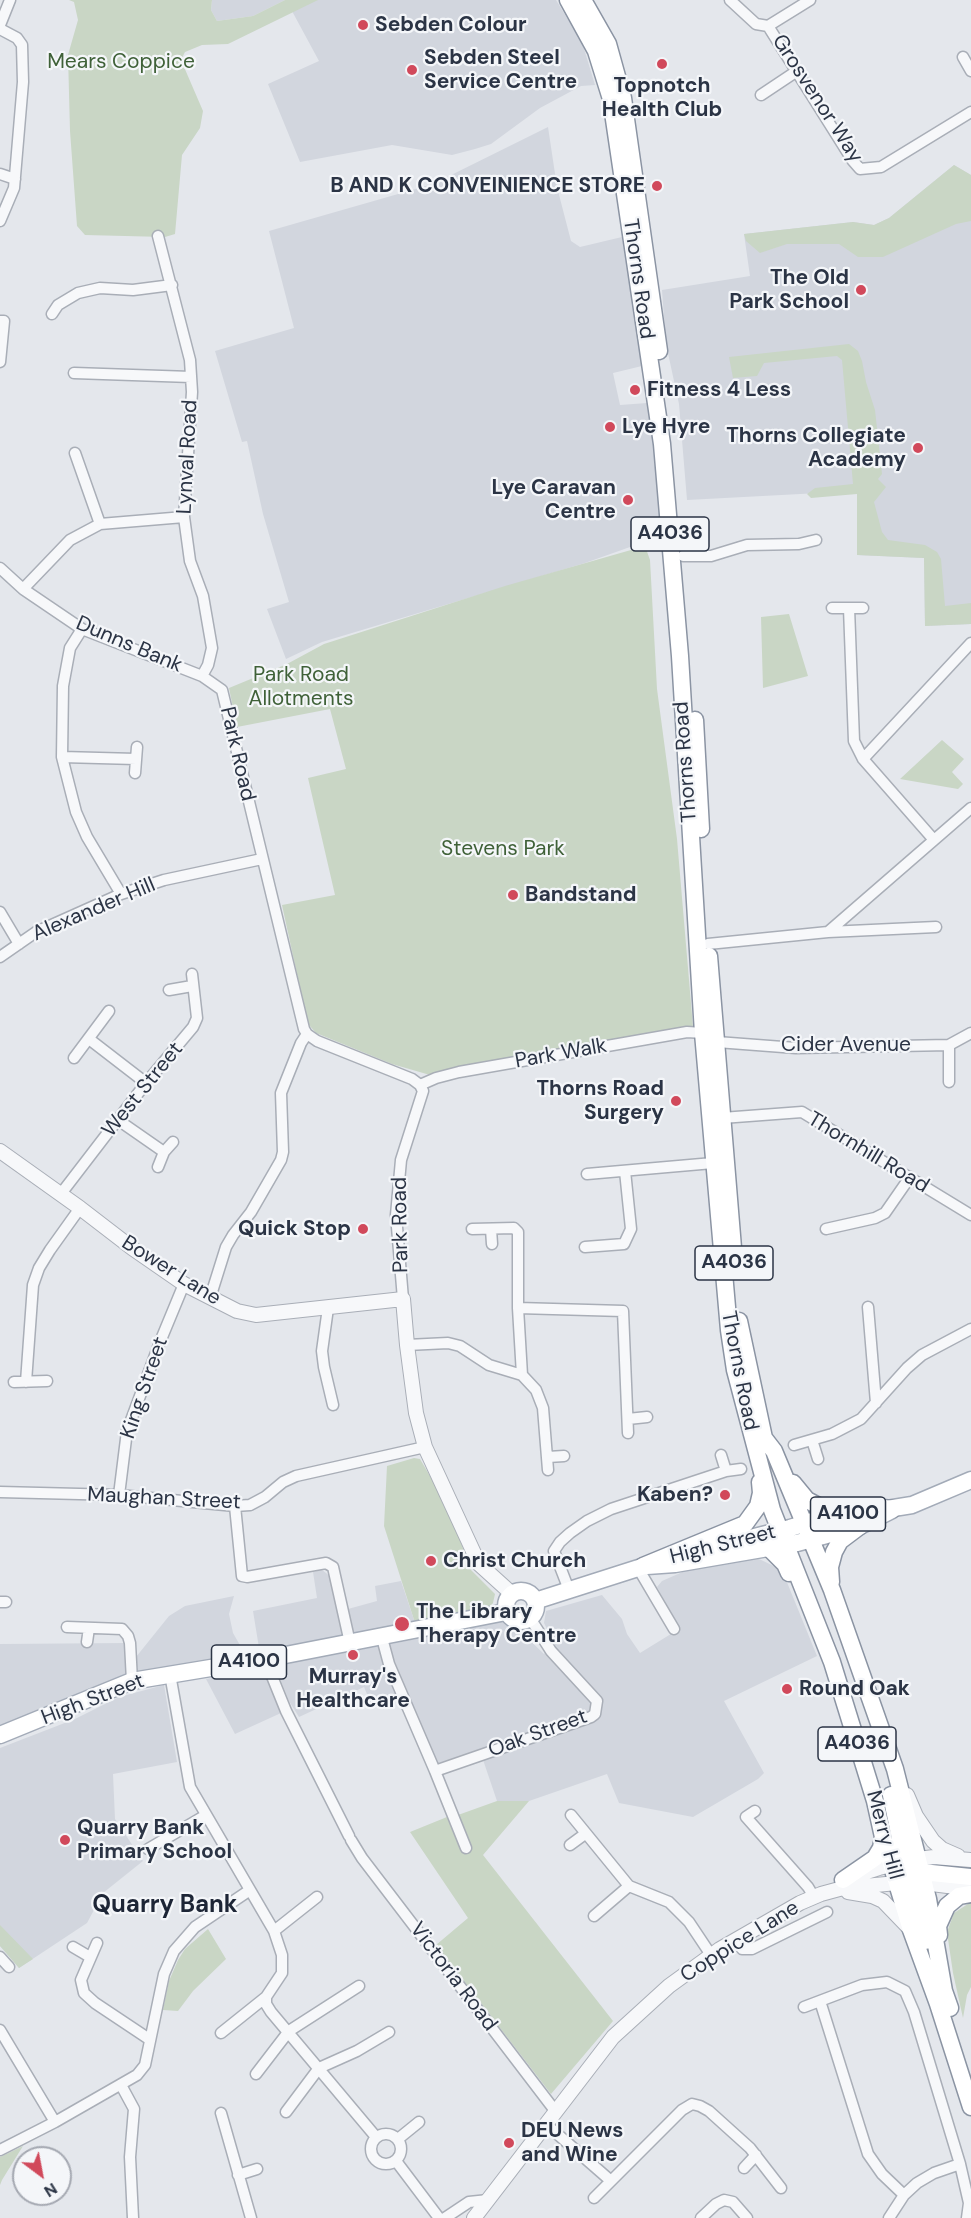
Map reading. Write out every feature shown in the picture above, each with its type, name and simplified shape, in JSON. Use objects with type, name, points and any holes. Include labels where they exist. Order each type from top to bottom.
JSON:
[{"type":"main road","name":"Thorns Road","points":[[567,0],[596,51],[611,99],[662,444],[710,1038],[722,1118],[738,1318],[746,1361],[791,1537]]},
{"type":"main road","name":"Thorns Road","points":[[584,0],[608,44],[623,98],[673,445],[683,556],[708,944],[713,1163],[729,1330],[735,1370],[756,1456],[791,1537]]},
{"type":"main road","points":[[769,1444],[798,1490],[813,1504],[835,1511],[872,1507],[893,1509]]},
{"type":"main road","points":[[640,1567],[745,1524],[758,1506],[761,1493],[756,1456]]},
{"type":"main road","name":"A4100","points":[[791,1537],[836,1515],[912,1505],[971,1480]]},
{"type":"main road","name":"A4100","points":[[791,1537],[860,1526],[893,1509]]},
{"type":"main road","points":[[832,1590],[830,1567],[834,1552],[840,1541],[860,1526]]},
{"type":"main road","points":[[791,1537],[834,1648],[830,1656],[818,1640],[785,1564],[791,1537]]},
{"type":"main road","name":"High Street","points":[[535,1601],[640,1567],[675,1564],[791,1537]]},
{"type":"main road","name":"Merry Hill","points":[[791,1537],[832,1590],[895,1769],[909,1872],[911,1930],[938,2004],[971,2107]]},
{"type":"main road","points":[[506,1612],[505,1603],[512,1593],[525,1591],[535,1601],[535,1610],[530,1618]]},
{"type":"main road","name":"High Street","points":[[0,1735],[132,1681],[382,1638],[506,1612],[520,1621],[530,1618]]},
{"type":"main road","name":"Merry Hill","points":[[830,1656],[875,1801],[883,1838],[909,1872],[941,1968],[944,1991],[971,2077]]},
{"type":"main road","points":[[881,1726],[882,1754],[938,2004]]},
{"type":"main road","points":[[843,1880],[874,1858],[881,1848],[883,1838]]},
{"type":"main road","points":[[909,1872],[971,1877]]},
{"type":"main road","points":[[941,1968],[938,1926],[951,1903],[958,1896],[971,1894]]},
{"type":"street","points":[[0,221],[14,188],[23,81],[22,45],[17,38],[0,27],[10,0]]},
{"type":"street","name":"Grosvenor Way","points":[[730,0],[756,24],[768,26],[860,169],[880,167],[971,112]]},
{"type":"street","points":[[768,26],[810,0]]},
{"type":"street","points":[[963,57],[971,71]]},
{"type":"street","points":[[761,94],[797,71]]},
{"type":"street","points":[[0,174],[15,179]]},
{"type":"street","name":"Lynval Road","points":[[158,236],[190,360],[184,517],[190,561],[202,596],[212,648],[208,665],[202,676]]},
{"type":"street","points":[[52,314],[58,305],[78,293],[100,288],[133,290],[172,285]]},
{"type":"street","points":[[0,321],[4,321],[0,362]]},
{"type":"street","points":[[74,373],[191,377]]},
{"type":"street","points":[[75,453],[100,524]]},
{"type":"street","points":[[23,589],[70,540],[100,524],[184,517]]},
{"type":"street","points":[[683,556],[711,556],[747,545],[763,543],[800,544],[816,540]]},
{"type":"street","name":"Dunns Bank","points":[[0,568],[23,589],[82,629],[202,676]]},
{"type":"street","points":[[832,608],[863,608]]},
{"type":"street","points":[[849,608],[854,741],[863,759],[934,840]]},
{"type":"street","points":[[82,629],[70,648],[63,686],[62,757],[76,812],[87,837],[121,894]]},
{"type":"street","points":[[863,759],[971,643]]},
{"type":"street","name":"Park Road","points":[[202,676],[222,690],[307,1034]]},
{"type":"street","points":[[135,773],[137,747]]},
{"type":"street","points":[[62,757],[136,759]]},
{"type":"street","points":[[828,932],[934,840],[969,813]]},
{"type":"street","name":"Alexander Hill","points":[[0,957],[36,932],[121,894],[164,880],[262,859]]},
{"type":"street","points":[[0,912],[19,944]]},
{"type":"street","points":[[708,944],[828,932],[936,927]]},
{"type":"street","name":"West Street","points":[[60,1195],[146,1083],[193,1027],[196,1018],[192,980],[168,990]]},
{"type":"street","points":[[74,1058],[109,1011]]},
{"type":"street","name":"Park Walk","points":[[420,1085],[459,1071],[687,1032],[710,1038]]},
{"type":"street","name":"Cider Avenue","points":[[710,1038],[796,1048],[949,1045],[971,1032]]},
{"type":"street","points":[[210,1298],[226,1247],[233,1234],[251,1212],[281,1160],[283,1152],[281,1093],[293,1061],[307,1034],[317,1041],[412,1079],[420,1085]]},
{"type":"street","points":[[89,1039],[146,1083]]},
{"type":"street","points":[[949,1045],[949,1082]]},
{"type":"street","name":"Park Road","points":[[420,1085],[423,1091],[401,1160],[396,1215],[407,1346],[416,1413],[425,1447],[479,1564],[512,1593]]},
{"type":"street","name":"Thornhill Road","points":[[722,1118],[802,1113],[971,1215]]},
{"type":"street","points":[[118,1120],[164,1152]]},
{"type":"street","points":[[158,1167],[164,1152],[173,1142]]},
{"type":"street","name":"Bower Lane","points":[[0,1151],[184,1284],[237,1311],[256,1315],[403,1299]]},
{"type":"street","points":[[587,1174],[713,1163]]},
{"type":"street","points":[[585,1247],[624,1244],[631,1229],[626,1171]]},
{"type":"street","points":[[826,1229],[875,1218],[885,1213],[910,1177]]},
{"type":"street","points":[[26,1382],[33,1285],[39,1268],[50,1250],[80,1209]]},
{"type":"street","points":[[491,1228],[492,1244]]},
{"type":"street","points":[[472,1229],[514,1228],[518,1232],[518,1308],[522,1375]]},
{"type":"street","name":"King Street","points":[[119,1496],[127,1431],[184,1284]]},
{"type":"street","points":[[518,1308],[623,1305],[628,1432]]},
{"type":"street","points":[[868,1307],[876,1403]]},
{"type":"street","points":[[328,1308],[322,1351],[333,1405]]},
{"type":"street","points":[[794,1445],[832,1434],[861,1419],[907,1368],[922,1355],[971,1329]]},
{"type":"street","points":[[407,1346],[448,1343],[460,1346],[489,1365],[522,1375],[536,1390],[543,1408],[548,1470]]},
{"type":"street","points":[[14,1382],[47,1381]]},
{"type":"street","points":[[628,1419],[647,1417]]},
{"type":"street","points":[[812,1440],[818,1459]]},
{"type":"street","name":"Maughan Street","points":[[0,1492],[119,1496],[235,1506],[250,1505],[296,1476],[425,1447]]},
{"type":"street","points":[[721,1455],[726,1472]]},
{"type":"street","points":[[548,1457],[564,1456]]},
{"type":"street","points":[[569,1590],[554,1551],[560,1542],[587,1521],[612,1509],[741,1469]]},
{"type":"street","points":[[235,1506],[242,1576],[326,1563],[333,1567],[350,1643]]},
{"type":"street","points":[[640,1567],[674,1629]]},
{"type":"street","name":"Oak Street","points":[[435,1771],[595,1714],[597,1701],[551,1651],[530,1618]]},
{"type":"street","points":[[67,1627],[122,1629],[128,1636],[132,1681]]},
{"type":"street","points":[[87,1642],[89,1628]]},
{"type":"street","points":[[382,1638],[388,1664],[466,1848]]},
{"type":"street","name":"Victoria Road","points":[[265,1659],[286,1711],[362,1858],[556,2112]]},
{"type":"street","points":[[170,1674],[190,1787],[280,1945],[282,1973],[266,1997],[221,2033]]},
{"type":"street","points":[[895,1769],[916,1815],[933,1841],[942,1849],[968,1860]]},
{"type":"street","points":[[755,1811],[746,1817],[808,1887],[818,1895],[855,1892],[872,1896],[893,1910],[911,1930]]},
{"type":"street","points":[[148,1849],[206,1815]]},
{"type":"street","points":[[571,1815],[629,1886],[669,1902],[689,1922],[711,1955]]},
{"type":"street","points":[[570,1845],[585,1834]]},
{"type":"street","points":[[909,1872],[934,1857],[968,1860]]},
{"type":"street","points":[[818,1895],[843,1880],[909,1872],[971,1889]]},
{"type":"street","name":"Coppice Lane","points":[[474,2218],[613,2037],[669,1986],[711,1955],[818,1895],[909,1872]]},
{"type":"street","points":[[594,1916],[629,1886]]},
{"type":"street","points":[[0,2150],[137,2075],[145,2065],[164,1974],[174,1951],[195,1927],[250,1890]]},
{"type":"street","points":[[274,1931],[317,1897]]},
{"type":"street","points":[[736,1940],[742,1950],[752,1949],[827,1912]]},
{"type":"street","points":[[98,1943],[90,1956],[81,1980],[84,1993],[95,2003],[149,2039]]},
{"type":"street","points":[[73,1947],[90,1956]]},
{"type":"street","points":[[0,1957],[9,1967]]},
{"type":"street","points":[[804,2007],[862,1985],[887,1982],[905,1991],[914,2012],[960,2164],[969,2203],[967,2218]]},
{"type":"street","points":[[256,2074],[289,2031],[359,1986]]},
{"type":"street","points":[[266,1997],[266,2004],[271,2012],[376,2137]]},
{"type":"street","points":[[820,2001],[868,2154],[882,2174],[904,2195]]},
{"type":"street","points":[[0,2030],[54,2122]]},
{"type":"street","points":[[286,2112],[319,2068],[389,2032]]},
{"type":"street","points":[[121,2085],[134,2109],[130,2157],[133,2218]]},
{"type":"street","points":[[594,2198],[682,2110],[692,2104],[709,2111],[756,2155],[781,2188]]},
{"type":"street","points":[[221,2113],[251,2218]]},
{"type":"street","points":[[398,2139],[419,2122]]},
{"type":"street","points":[[547,2124],[611,2181]]},
{"type":"street","points":[[387,2133],[398,2139],[402,2150],[396,2161],[383,2164],[372,2156],[371,2149],[376,2137],[387,2133]]},
{"type":"street","points":[[744,2168],[756,2155]]},
{"type":"street","points":[[396,2161],[439,2218]]},
{"type":"street","points":[[889,2218],[904,2195],[917,2183],[934,2173],[960,2164]]},
{"type":"street","points":[[238,2175],[257,2169]]},
{"type":"street","points":[[445,2218],[469,2202],[488,2200]]},
{"type":"street","points":[[701,2218],[724,2200],[733,2202],[747,2218]]},
{"type":"shaded area","points":[[212,0],[285,0],[253,16],[217,21],[211,10]]},
{"type":"shaded area","points":[[286,0],[556,0],[582,42],[595,85],[581,86],[540,108],[491,144],[475,149],[452,155],[392,145],[300,162],[268,84],[319,61]]},
{"type":"shaded area","points":[[548,127],[557,187],[571,241],[580,247],[622,237],[642,366],[613,373],[620,405],[647,403],[654,451],[661,536],[585,563],[322,642],[286,659],[267,609],[289,602],[263,514],[247,441],[242,442],[215,351],[294,328],[269,231],[433,184]]},
{"type":"shaded area","points":[[954,165],[971,175],[971,624],[925,626],[924,558],[857,555],[857,491],[687,500],[679,404],[666,344],[662,290],[750,276],[744,234],[853,222],[874,225],[889,218]]},
{"type":"shaded area","points":[[757,1558],[782,1570],[817,1656],[724,1701],[764,1773],[758,1779],[693,1817],[619,1803],[607,1774],[529,1801],[497,1801],[480,1751],[438,1763],[386,1645],[509,1622],[544,1654],[553,1641],[544,1623],[546,1611],[602,1595],[622,1619],[627,1634],[640,1653],[679,1629],[657,1587],[662,1581],[694,1567]]},
{"type":"shaded area","points":[[322,1570],[330,1576],[347,1638],[260,1654],[253,1611],[317,1598],[313,1572]]},
{"type":"shaded area","points":[[401,1581],[415,1623],[353,1637],[348,1609],[377,1601],[375,1586]]},
{"type":"shaded area","points":[[234,1596],[229,1614],[242,1656],[138,1675],[136,1657],[169,1616],[185,1606]]},
{"type":"shaded area","points":[[126,1643],[128,1678],[0,1725],[0,1644]]},
{"type":"shaded area","points":[[380,1646],[399,1695],[372,1706],[364,1687],[299,1717],[289,1701],[275,1666]]},
{"type":"shaded area","points":[[264,1668],[281,1713],[235,1734],[206,1679]]},
{"type":"shaded area","name":"Quarry Bank Primary School","points":[[164,1685],[177,1762],[113,1774],[115,1819],[143,1861],[103,1893],[87,1923],[19,1968],[0,1946],[0,1748],[75,1719],[119,1697]]},
{"type":"green space","name":"Mears Coppice","points":[[69,0],[212,0],[211,10],[217,21],[253,16],[285,0],[318,0],[228,44],[202,45],[185,52],[181,60],[203,111],[200,128],[182,155],[175,234],[165,237],[85,235],[77,226],[70,131],[68,55],[78,20],[74,2]]},
{"type":"green space","points":[[954,165],[971,175],[971,221],[956,224],[883,257],[858,257],[839,244],[787,244],[760,253],[746,241],[744,234],[853,222],[874,225],[889,218]]},
{"type":"green space","points":[[849,344],[858,351],[862,361],[875,410],[882,474],[878,479],[886,487],[874,502],[882,532],[888,540],[925,545],[937,552],[941,559],[945,606],[971,603],[971,624],[925,626],[924,558],[857,555],[857,494],[811,498],[807,494],[815,488],[853,484],[842,360],[837,356],[764,363],[757,376],[733,378],[729,357]]},
{"type":"green space","name":"Stevens Park","points":[[645,546],[650,560],[657,689],[677,839],[693,1027],[430,1075],[392,1064],[316,1033],[309,1025],[282,905],[335,895],[308,778],[346,769],[330,709],[237,727],[229,688],[287,664],[324,644],[505,586]]},
{"type":"green space","points":[[789,614],[808,676],[763,688],[761,617]]},
{"type":"green space","points":[[942,740],[964,759],[952,772],[963,784],[958,789],[900,779]]},
{"type":"green space","points":[[414,1458],[420,1459],[447,1505],[471,1570],[495,1594],[489,1608],[415,1623],[384,1526],[387,1466]]},
{"type":"green space","points":[[497,1801],[529,1801],[483,1855],[613,2021],[551,2094],[436,1945],[468,1918],[410,1832],[447,1817],[460,1846],[458,1815]]},
{"type":"green space","points":[[971,1902],[971,1987],[967,1995],[963,2018],[947,1932],[954,1913]]},
{"type":"green space","points":[[0,1925],[33,1959],[19,1968],[0,1946]]},
{"type":"green space","points":[[208,1929],[226,1959],[193,1991],[178,2011],[163,2010],[169,1981],[178,1960],[185,1949]]},
{"type":"green space","points":[[12,2151],[12,2164],[0,2185],[0,2157]]},
{"type":"place","name":"Sebden Colour","points":[[363,25]]},
{"type":"place","name":"Topnotch Health Club","points":[[662,64]]},
{"type":"place","name":"Sebden Steel Service Centre","points":[[412,70]]},
{"type":"place","name":"B AND K CONVEINIENCE STORE","points":[[657,186]]},
{"type":"place","name":"The Old Park School","points":[[861,290]]},
{"type":"place","name":"Fitness 4 Less","points":[[635,390]]},
{"type":"place","name":"Lye Hyre","points":[[610,427]]},
{"type":"place","name":"Thorns Collegiate Academy","points":[[918,448]]},
{"type":"place","name":"Lye Caravan Centre","points":[[628,500]]},
{"type":"place","name":"Bandstand","points":[[513,895]]},
{"type":"place","name":"Thorns Road Surgery","points":[[676,1101]]},
{"type":"place","name":"Quick Stop","points":[[363,1229]]},
{"type":"place","name":"Kaben?","points":[[725,1495]]},
{"type":"place","name":"Christ Church","points":[[431,1561]]},
{"type":"place","name":"The Library Therapy Centre","points":[[402,1624]]},
{"type":"place","name":"Murray's Healthcare","points":[[353,1655]]},
{"type":"place","name":"Round Oak","points":[[787,1689]]},
{"type":"place","name":"Quarry Bank Primary School","points":[[65,1840]]},
{"type":"place","name":"DEU News and Wine","points":[[509,2143]]},
{"type":"district","name":"Quarry Bank","points":[[165,1906]]},
{"type":"park label","name":"Park Road Allotments","points":[[301,687]]}]
